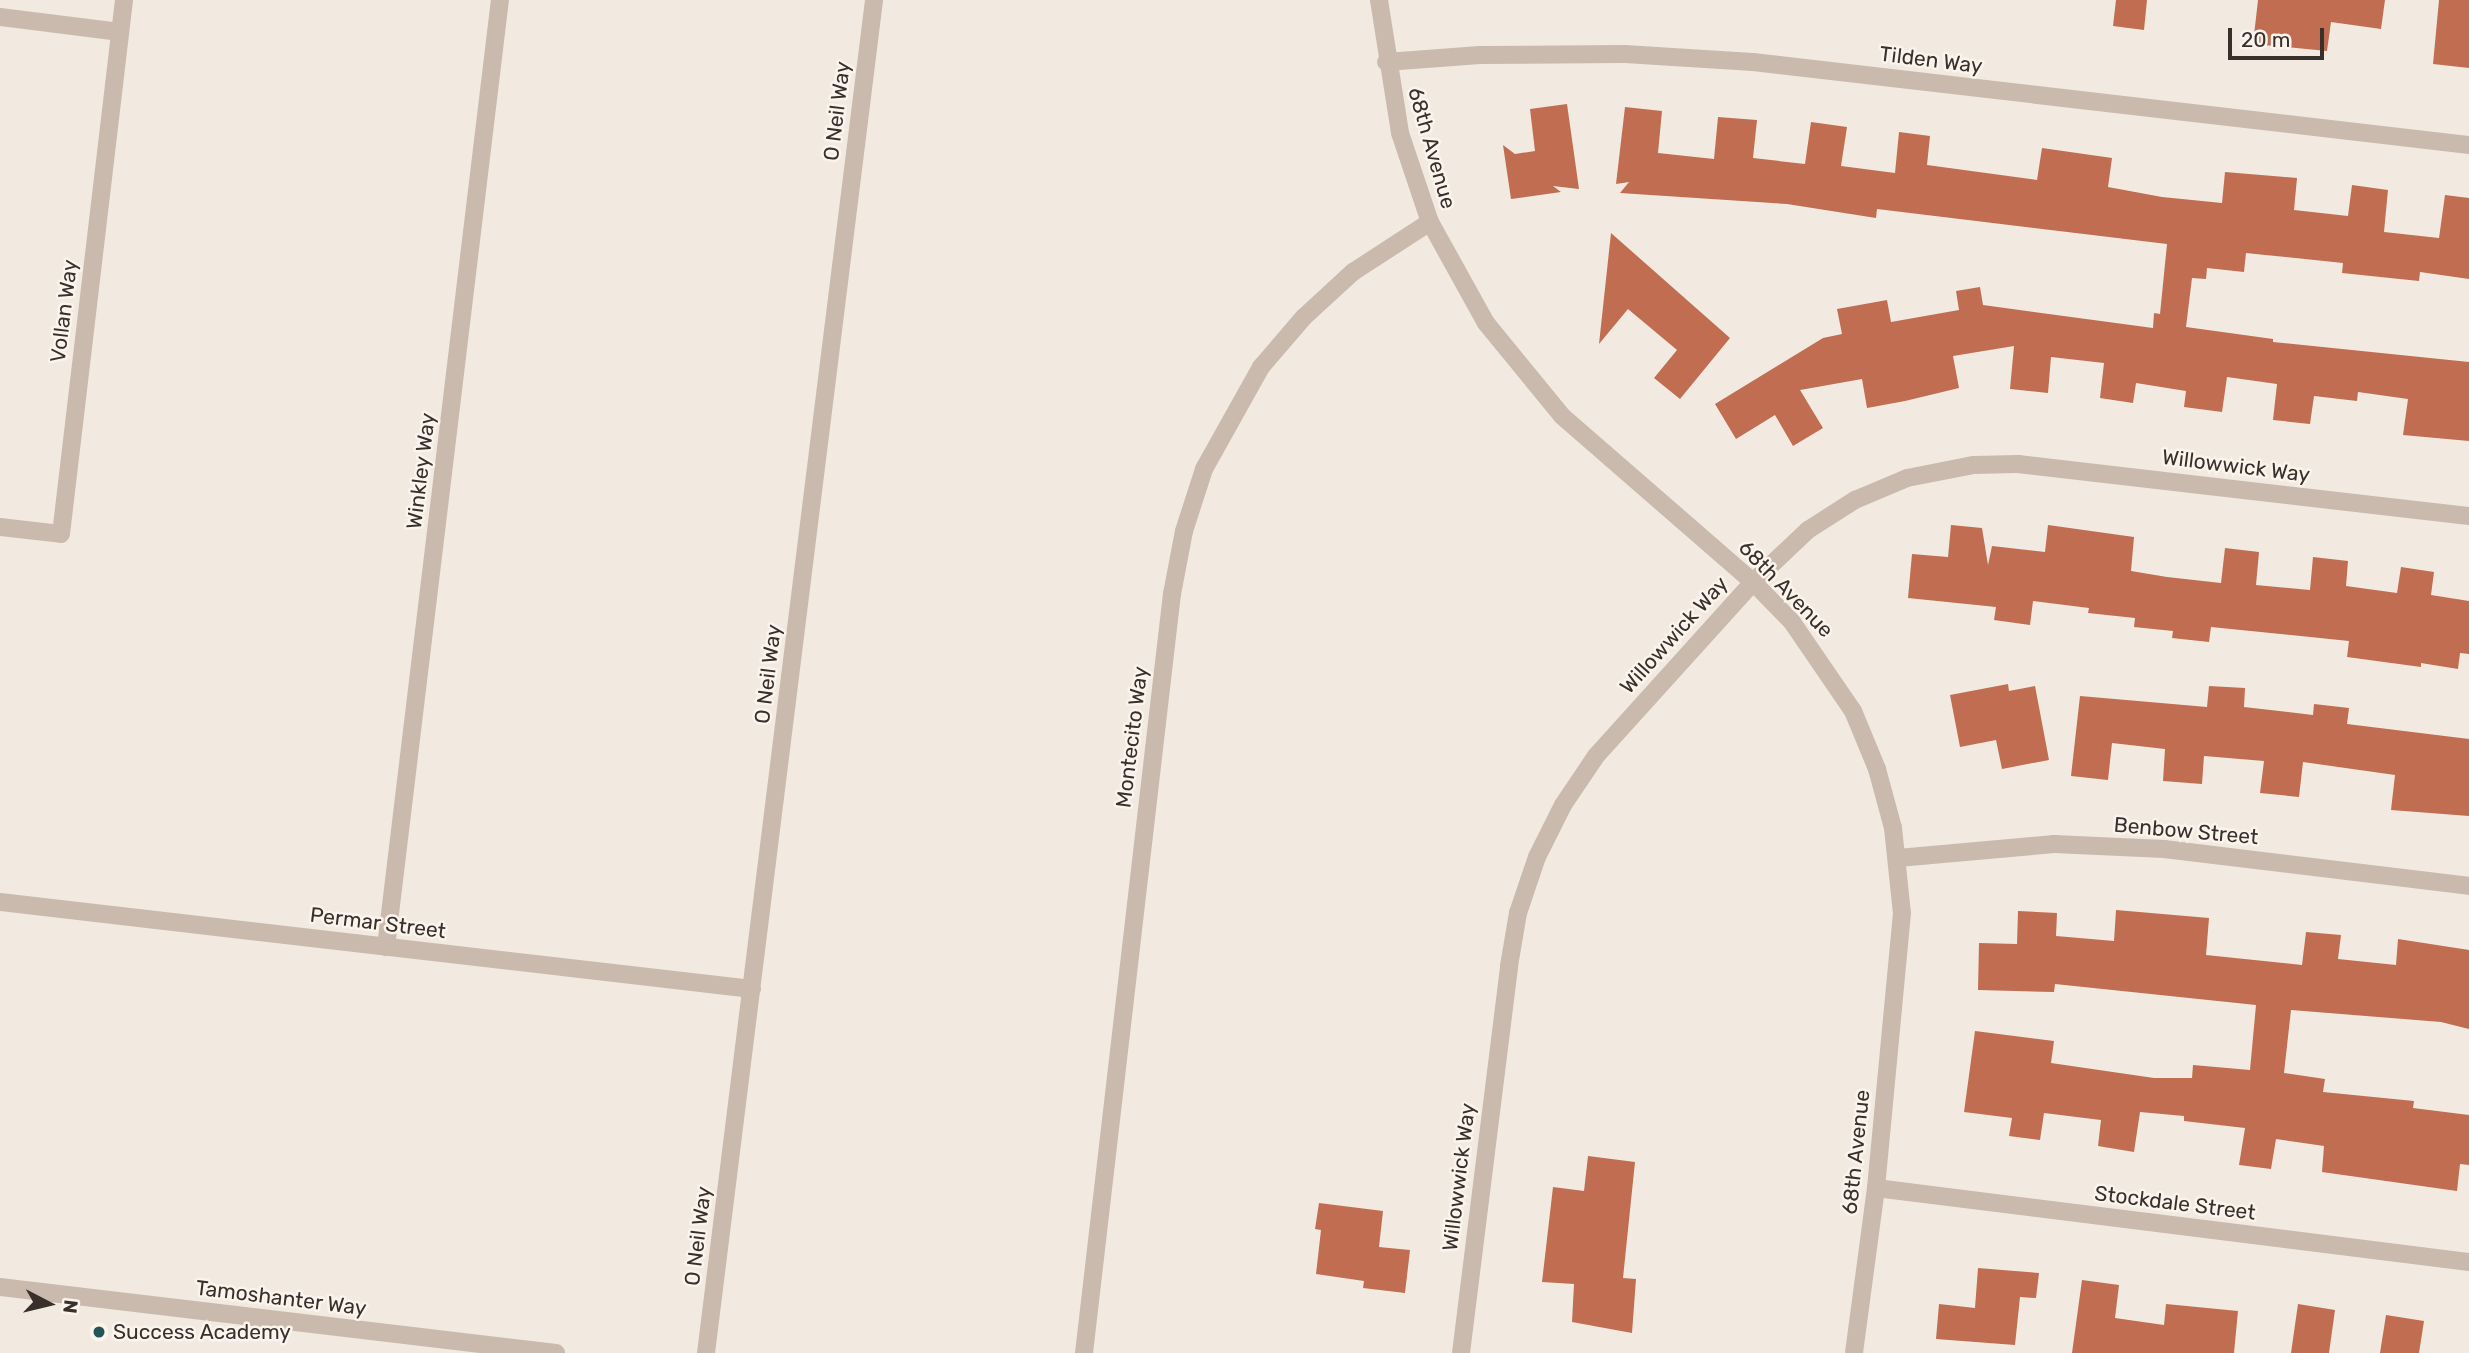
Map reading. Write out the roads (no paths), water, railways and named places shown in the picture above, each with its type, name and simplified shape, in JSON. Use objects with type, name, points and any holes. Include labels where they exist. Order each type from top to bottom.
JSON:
[{"type":"street","name":"Vollan Way","points":[[0,527],[61,534],[124,0]]},
{"type":"street","name":"Winkley Way","points":[[386,947],[500,0]]},
{"type":"street","name":"O Neil Way","points":[[706,1353],[874,0]]},
{"type":"street","name":"68th Avenue","points":[[1379,0],[1385,62],[1400,133],[1430,222],[1479,313],[1521,371],[1622,471],[1753,582],[1821,659],[1853,711],[1877,768],[1898,858],[1899,967],[1876,1188],[1854,1353]]},
{"type":"street","points":[[0,17],[120,32]]},
{"type":"street","name":"Tilden Way","points":[[1385,62],[1480,55],[1625,54],[1753,62],[2469,145]]},
{"type":"street","name":"Montecito Way","points":[[1084,1353],[1172,594],[1184,531],[1205,469],[1261,367],[1304,317],[1353,272],[1430,222]]},
{"type":"street","name":"Willowwick Way","points":[[1461,1353],[1509,965],[1518,913],[1537,858],[1563,805],[1596,756],[1753,582],[1808,530],[1855,500],[1907,478],[1973,465],[2018,464],[2469,516]]},
{"type":"street","name":"Benbow Street","points":[[1898,858],[2054,844],[2164,849],[2469,886]]},
{"type":"street","name":"Permar Street","points":[[0,902],[752,989]]},
{"type":"street","name":"Stockdale Street","points":[[1876,1188],[2469,1262]]},
{"type":"street","name":"Tamoshanter Way","points":[[0,1287],[556,1353]]},
{"type":"place","name":"Success Academy","points":[[99,1332]]}]
